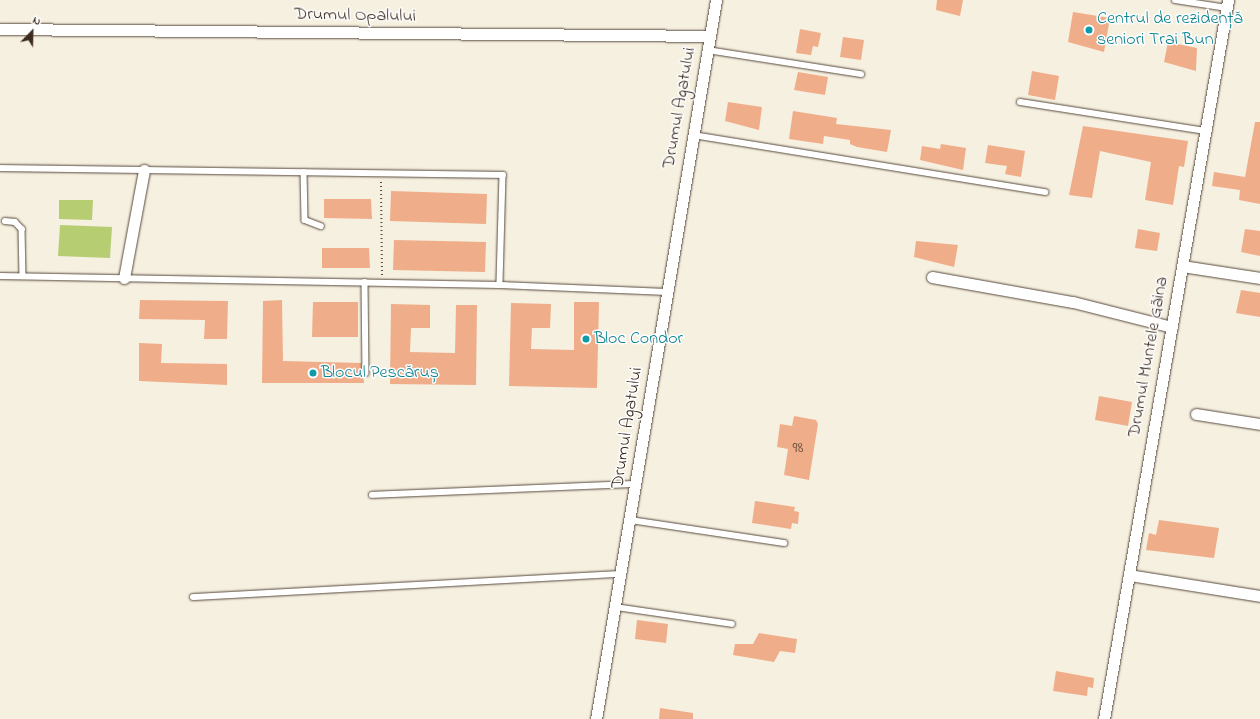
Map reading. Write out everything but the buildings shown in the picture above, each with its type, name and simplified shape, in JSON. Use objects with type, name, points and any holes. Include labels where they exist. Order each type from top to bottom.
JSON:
[{"type":"street","name":"Drumul Agatului","points":[[596,719],[622,574],[716,0]]},
{"type":"street","name":"Drumul Muntele Găina","points":[[1104,719],[1228,4]]},
{"type":"street","name":"Drumul Opalului","points":[[0,29],[710,36]]},
{"type":"street","points":[[124,278],[144,170]]},
{"type":"street","points":[[1182,266],[1260,278]]},
{"type":"street","points":[[932,277],[1073,302],[1172,327]]},
{"type":"street","points":[[1196,414],[1260,424]]},
{"type":"street","points":[[1129,575],[1260,596]]},
{"type":"lane","points":[[1176,0],[1228,4]]},
{"type":"lane","points":[[707,50],[861,74]]},
{"type":"lane","points":[[1020,102],[1206,131]]},
{"type":"lane","points":[[693,134],[1045,192]]},
{"type":"lane","points":[[0,168],[503,175],[500,285]]},
{"type":"lane","points":[[304,172],[305,220],[321,226]]},
{"type":"lane","points":[[5,221],[15,222],[22,229],[23,276]]},
{"type":"lane","points":[[0,276],[500,285],[667,292]]},
{"type":"lane","points":[[365,282],[366,373]]},
{"type":"lane","points":[[372,495],[636,484]]},
{"type":"lane","points":[[630,520],[784,543]]},
{"type":"lane","points":[[194,597],[622,574]]},
{"type":"lane","points":[[616,607],[732,624]]},
{"type":"path","points":[[382,173],[382,283]]},
{"type":"green space","points":[[59,200],[93,200],[92,220],[59,219]]},
{"type":"green space","points":[[60,225],[112,227],[110,258],[58,256]]},
{"type":"place","name":"Centrul de rezidență seniori Trai Bun","points":[[1089,30]]},
{"type":"place","name":"Bloc Condor","points":[[586,339]]},
{"type":"place","name":"Blocul Pescăruș","points":[[313,373]]}]
